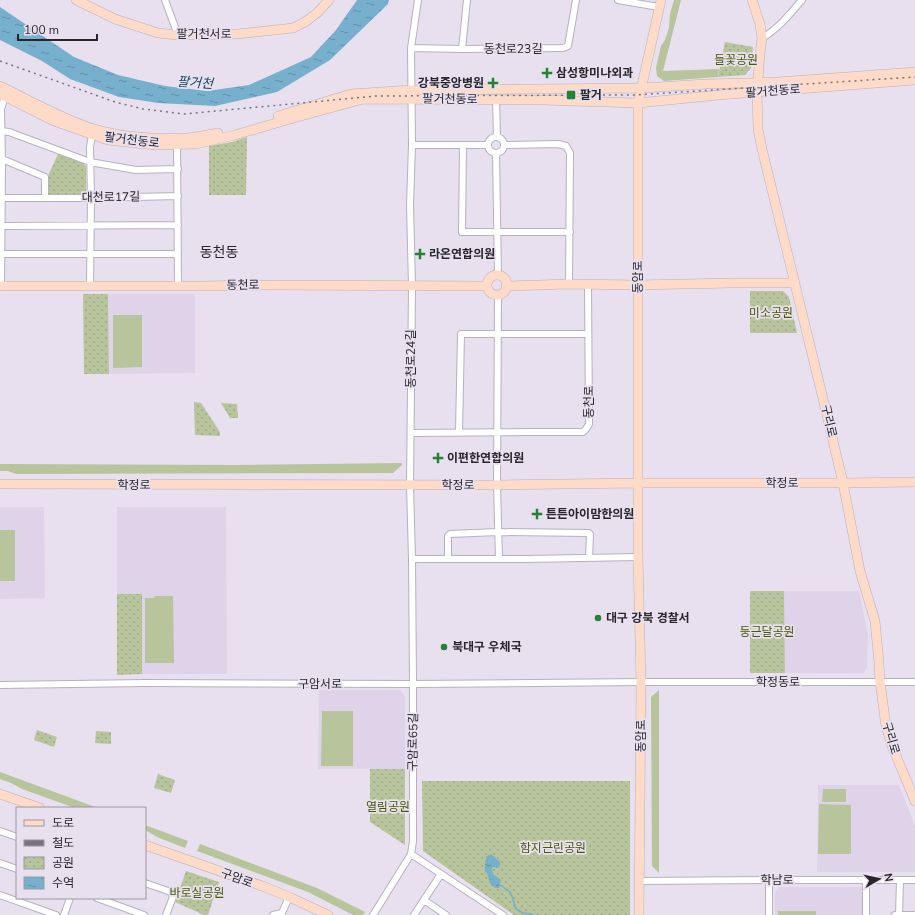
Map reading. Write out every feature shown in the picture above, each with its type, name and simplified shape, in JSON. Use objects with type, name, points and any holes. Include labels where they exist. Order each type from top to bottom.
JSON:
[{"type":"main road","name":"팔거천서로","points":[[76,0],[115,19],[158,33],[178,35],[238,34],[293,28],[306,22],[329,0]]},
{"type":"main road","name":"구리로","points":[[752,0],[760,24],[762,38],[757,83],[758,129],[843,483],[860,571],[875,621],[880,682],[886,726],[892,746],[915,801]]},
{"type":"main road","name":"동암로","points":[[639,915],[641,682],[638,557],[638,103],[660,4]]},
{"type":"main road","name":"팔거천동로","points":[[2,95],[54,121],[108,140],[155,144],[196,144],[235,136],[363,99],[411,95],[778,82],[915,72]]},
{"type":"main road","name":"팔거천동로","points":[[0,86],[59,115],[94,129],[124,135],[159,138],[189,138],[228,132],[351,94],[411,95],[496,100],[638,103],[718,95],[915,80]]},
{"type":"main road","points":[[498,276],[505,280],[506,286],[504,292],[498,295],[492,294],[487,286],[491,277],[498,276]]},
{"type":"main road","points":[[506,286],[795,282]]},
{"type":"main road","name":"동천로","points":[[1,286],[487,286]]},
{"type":"main road","name":"학정로","points":[[0,484],[497,485],[915,482]]},
{"type":"main road","points":[[0,794],[37,807]]},
{"type":"main road","name":"구암로","points":[[146,845],[290,897],[328,915]]},
{"type":"street","points":[[165,0],[178,35]]},
{"type":"street","points":[[412,286],[410,211],[412,144],[411,48],[418,0]]},
{"type":"street","points":[[462,49],[467,0]]},
{"type":"street","name":"동천로23길","points":[[411,48],[563,48],[568,46],[576,0]]},
{"type":"street","points":[[618,0],[660,4]]},
{"type":"street","points":[[762,38],[770,34],[802,0]]},
{"type":"street","points":[[1,286],[2,95]]},
{"type":"street","points":[[496,100],[497,137]]},
{"type":"street","points":[[1,131],[9,132],[90,162],[136,170],[178,169]]},
{"type":"street","points":[[90,286],[90,147],[92,134]]},
{"type":"street","points":[[497,137],[503,140],[504,145],[502,151],[496,153],[491,152],[488,148],[490,139],[497,137]]},
{"type":"street","points":[[178,144],[178,286]]},
{"type":"street","points":[[412,144],[488,145]]},
{"type":"street","points":[[504,145],[558,144],[566,146],[570,153],[569,284]]},
{"type":"street","points":[[463,145],[462,232],[570,232]]},
{"type":"street","points":[[496,153],[498,276]]},
{"type":"street","points":[[2,159],[45,177],[45,197]]},
{"type":"street","name":"대천로17길","points":[[1,198],[178,196]]},
{"type":"street","points":[[2,226],[178,225]]},
{"type":"street","points":[[2,254],[178,254]]},
{"type":"street","name":"동천로","points":[[498,432],[583,432],[586,429],[589,424],[588,285]]},
{"type":"street","name":"동천로24길","points":[[410,485],[412,286]]},
{"type":"street","points":[[498,295],[498,559]]},
{"type":"street","points":[[459,432],[461,334],[588,334]]},
{"type":"street","points":[[411,433],[498,432]]},
{"type":"street","name":"구암로65길","points":[[373,915],[411,854],[413,841],[412,558],[410,485]]},
{"type":"street","points":[[448,558],[448,536],[452,533],[588,532],[590,534],[590,558]]},
{"type":"street","points":[[412,558],[527,559],[638,557]]},
{"type":"street","name":"구암서로","points":[[0,685],[146,682],[413,684],[641,682]]},
{"type":"street","name":"학정동로","points":[[641,682],[915,682]]},
{"type":"street","points":[[0,831],[16,837]]},
{"type":"street","points":[[411,854],[503,915]]},
{"type":"street","points":[[0,863],[16,869]]},
{"type":"street","points":[[414,915],[441,874]]},
{"type":"street","points":[[769,880],[769,915]]},
{"type":"street","points":[[866,880],[866,915]]},
{"type":"street","points":[[899,915],[900,880]]},
{"type":"street","name":"학남로","points":[[640,881],[915,880]]},
{"type":"street","points":[[146,883],[171,892],[173,897],[166,915]]},
{"type":"street","points":[[0,895],[56,915]]},
{"type":"street","points":[[273,915],[283,914],[290,897]]},
{"type":"street","points":[[64,915],[70,899]]},
{"type":"street","points":[[100,899],[144,915]]},
{"type":"street","points":[[424,900],[446,915]]},
{"type":"street","points":[[895,915],[915,915]]},
{"type":"shaded area","points":[[108,294],[195,294],[195,373],[109,374]]},
{"type":"shaded area","points":[[0,507],[44,507],[45,598],[0,599]]},
{"type":"shaded area","points":[[117,507],[226,507],[227,674],[142,674],[142,594],[117,594]]},
{"type":"shaded area","points":[[784,591],[859,591],[868,635],[867,668],[863,673],[785,673]]},
{"type":"shaded area","points":[[319,690],[400,690],[405,696],[405,769],[318,769]]},
{"type":"shaded area","points":[[818,785],[899,785],[915,826],[915,872],[817,872]]},
{"type":"shaded area","points":[[780,887],[862,887],[863,915],[775,915],[775,892]]},
{"type":"green space","points":[[674,0],[681,0],[663,71],[719,69],[718,77],[664,81],[657,76],[656,68],[661,46],[665,40],[669,28],[670,14]]},
{"type":"green space","name":"들꽃공원","points":[[725,42],[753,47],[751,68],[745,75],[718,77]]},
{"type":"green space","points":[[247,137],[246,195],[209,195],[209,146],[232,142]]},
{"type":"green space","points":[[58,154],[83,163],[86,167],[86,191],[82,195],[50,195],[47,192],[47,178]]},
{"type":"green space","name":"미소공원","points":[[750,291],[783,291],[789,297],[797,333],[750,333]]},
{"type":"green space","points":[[83,294],[108,294],[109,374],[84,374]]},
{"type":"green space","points":[[113,315],[142,315],[142,367],[113,368]]},
{"type":"green space","points":[[194,402],[201,403],[220,432],[220,436],[195,435]]},
{"type":"green space","points":[[221,403],[237,404],[238,418],[230,418]]},
{"type":"green space","points":[[402,463],[402,465],[393,473],[16,474],[8,471],[0,471],[0,464],[235,465]]},
{"type":"green space","points":[[0,530],[15,530],[15,581],[0,581]]},
{"type":"green space","name":"둥근달공원","points":[[750,591],[784,591],[785,673],[750,673]]},
{"type":"green space","points":[[117,594],[142,594],[142,674],[117,675]]},
{"type":"green space","points":[[155,596],[173,596],[174,663],[145,663],[145,598],[154,598]]},
{"type":"green space","points":[[659,690],[659,873],[652,866],[651,697]]},
{"type":"green space","points":[[322,711],[353,711],[353,766],[321,766]]},
{"type":"green space","points":[[37,730],[57,737],[54,747],[34,740]]},
{"type":"green space","points":[[96,731],[111,732],[111,744],[95,743]]},
{"type":"green space","name":"열림공원","points":[[370,769],[405,769],[405,845],[370,822]]},
{"type":"green space","points":[[0,772],[95,807],[72,807],[22,789],[0,779]]},
{"type":"green space","points":[[158,774],[175,780],[171,793],[154,788]]},
{"type":"green space","name":"함지근린공원","points":[[422,781],[630,781],[630,915],[514,915],[423,851]]},
{"type":"green space","points":[[823,789],[846,789],[846,802],[822,802]]},
{"type":"green space","points":[[819,804],[851,805],[851,854],[818,854]]},
{"type":"green space","points":[[146,825],[188,841],[185,848],[157,837],[146,831]]},
{"type":"green space","points":[[200,844],[317,888],[365,912],[363,915],[353,915],[308,892],[197,851]]},
{"type":"green space","name":"바로실공원","points":[[186,871],[219,882],[208,915],[204,915],[175,902]]},
{"type":"green space","points":[[778,911],[816,911],[816,915],[778,915]]},
{"type":"water","points":[[357,0],[389,0],[388,4],[330,60],[277,92],[215,106],[158,103],[119,97],[70,79],[42,61],[0,40],[0,7],[74,57],[118,75],[165,86],[207,91],[249,85],[311,57],[336,30]]},
{"type":"water","points":[[491,854],[500,862],[500,866],[497,868],[492,868],[493,874],[501,880],[499,888],[495,888],[490,884],[485,871],[486,857]]},
{"type":"waterway","points":[[500,885],[509,891],[516,909],[523,913],[533,915]]},
{"type":"railway","points":[[0,61],[115,102],[143,109],[184,114],[376,96],[635,95],[915,77]]},
{"type":"place","name":"삼성항미나외과","points":[[547,73]]},
{"type":"place","name":"강북중앙병원","points":[[493,83]]},
{"type":"place","name":"팔거","points":[[571,95]]},
{"type":"place","name":"라온연합의원","points":[[420,254]]},
{"type":"place","name":"이편한연합의원","points":[[438,458]]},
{"type":"place","name":"튼튼아이맘한의원","points":[[537,514]]},
{"type":"place","name":"대구 강북 경찰서","points":[[598,618]]},
{"type":"place","name":"북대구 우체국","points":[[444,647]]},
{"type":"district","name":"동천동","points":[[219,252]]},
{"type":"water label","name":"팔거천","points":[[195,83]]}]
